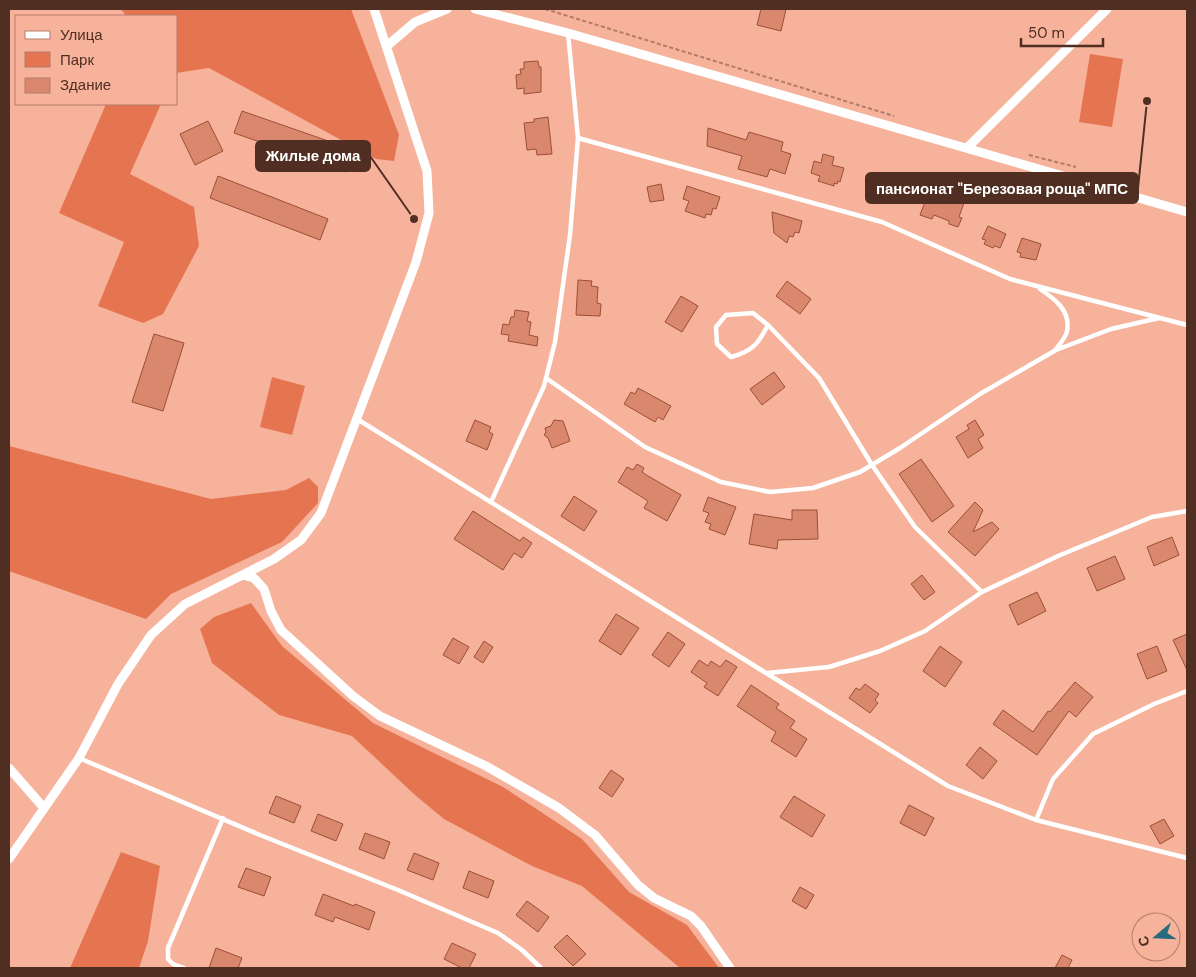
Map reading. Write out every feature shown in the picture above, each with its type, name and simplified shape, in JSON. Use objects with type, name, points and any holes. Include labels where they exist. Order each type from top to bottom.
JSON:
[{"type":"street","points":[[9,859],[79,758],[118,684],[151,635],[185,604],[274,559],[301,540],[321,513],[416,262],[429,213],[427,171],[374,9]]},
{"type":"street","points":[[387,46],[415,22],[447,9]]},
{"type":"street","points":[[474,9],[568,34],[1187,212]]},
{"type":"street","points":[[967,148],[1107,9]]},
{"type":"street","points":[[242,575],[254,578],[264,589],[281,630],[353,696],[380,716],[486,766],[559,808],[595,835],[638,885],[654,898],[691,916],[702,926],[730,968]]},
{"type":"street","points":[[9,768],[44,808]]},
{"type":"lane","points":[[491,502],[544,386],[555,342],[570,236],[578,138],[568,34]]},
{"type":"lane","points":[[578,138],[882,222],[1010,279],[1187,325]]},
{"type":"lane","points":[[1036,286],[1057,300],[1067,316],[1067,332],[1056,350]]},
{"type":"lane","points":[[768,325],[759,342],[746,353],[731,357],[717,344],[716,327],[726,315],[752,313],[768,325],[819,378],[872,465],[914,527],[982,592]]},
{"type":"lane","points":[[546,378],[645,447],[721,482],[770,492],[813,488],[860,472],[980,394],[1056,350],[1111,328],[1160,318]]},
{"type":"lane","points":[[357,419],[948,786],[1036,820],[1187,858]]},
{"type":"lane","points":[[766,673],[829,667],[880,651],[925,631],[982,592],[1058,556],[1152,517],[1187,511]]},
{"type":"lane","points":[[1036,820],[1053,779],[1092,734],[1154,704],[1187,691]]},
{"type":"lane","points":[[79,758],[498,932],[542,968]]},
{"type":"lane","points":[[184,968],[173,964],[168,959],[168,948],[222,818]]},
{"type":"path","points":[[545,9],[899,117]]},
{"type":"path","points":[[1021,153],[1076,167]]},
{"type":"green space","points":[[121,9],[351,9],[399,135],[394,161],[376,159],[209,68],[178,73],[178,15],[125,15]]},
{"type":"green space","points":[[1090,54],[1123,59],[1112,127],[1079,122]]},
{"type":"green space","points":[[106,105],[161,105],[130,174],[194,207],[199,246],[163,314],[143,323],[98,306],[124,242],[59,213]]},
{"type":"green space","points":[[272,377],[305,386],[292,435],[260,427]]},
{"type":"green space","points":[[9,446],[211,499],[286,490],[309,478],[318,487],[318,503],[282,542],[171,594],[146,619],[9,571]]},
{"type":"green space","points":[[251,603],[282,646],[373,723],[503,787],[582,839],[629,892],[687,925],[719,968],[680,968],[582,886],[532,866],[444,819],[415,795],[352,736],[279,715],[212,663],[200,629],[214,617]]},
{"type":"green space","points":[[121,852],[160,866],[148,941],[139,968],[70,968]]},
{"type":"building","points":[[761,9],[786,9],[781,31],[757,25]]},
{"type":"building","points":[[538,61],[539,67],[541,67],[541,92],[524,94],[524,88],[517,89],[516,75],[521,74],[520,69],[524,69],[524,62]]},
{"type":"building","points":[[242,111],[354,150],[346,172],[234,133]]},
{"type":"building","points":[[548,117],[552,154],[537,155],[536,149],[527,150],[524,123]]},
{"type":"building","points":[[208,121],[223,151],[195,165],[180,134]]},
{"type":"building","points":[[708,128],[746,140],[749,132],[783,142],[781,151],[791,154],[785,174],[770,169],[767,177],[738,169],[742,156],[707,146]]},
{"type":"building","points":[[823,154],[834,157],[832,165],[844,168],[840,182],[834,183],[834,186],[818,181],[820,176],[811,173],[814,161],[821,163]]},
{"type":"building","points":[[218,176],[328,219],[320,240],[210,198]]},
{"type":"building","points":[[661,184],[664,200],[650,202],[647,187]]},
{"type":"building","points":[[687,186],[720,197],[716,209],[713,208],[711,215],[706,214],[705,218],[685,211],[689,201],[683,199]]},
{"type":"building","points":[[952,192],[966,197],[959,217],[962,218],[958,227],[934,215],[932,219],[920,215],[925,202],[928,203],[931,197],[937,200],[938,197],[949,201]]},
{"type":"building","points":[[772,212],[802,221],[799,233],[795,232],[793,237],[789,236],[787,243],[774,233]]},
{"type":"building","points":[[988,226],[1006,234],[1000,248],[995,246],[993,248],[984,244],[986,240],[982,239]]},
{"type":"building","points":[[1022,238],[1041,244],[1036,260],[1020,257],[1021,253],[1017,252]]},
{"type":"building","points":[[578,280],[592,281],[591,286],[598,287],[597,303],[601,304],[600,316],[576,315]]},
{"type":"building","points":[[787,281],[811,299],[800,314],[776,296]]},
{"type":"building","points":[[681,296],[698,306],[682,332],[665,322]]},
{"type":"building","points":[[515,310],[529,312],[527,321],[531,322],[529,335],[538,337],[537,346],[508,341],[509,335],[501,334],[503,324],[509,325],[511,317],[514,317]]},
{"type":"building","points":[[154,334],[184,343],[163,411],[132,402]]},
{"type":"building","points":[[774,372],[785,387],[762,405],[750,389]]},
{"type":"building","points":[[638,388],[671,406],[663,420],[658,417],[655,422],[624,404],[631,392],[635,394]]},
{"type":"building","points":[[475,420],[491,427],[489,432],[493,434],[487,450],[466,441]]},
{"type":"building","points":[[554,420],[563,421],[570,441],[552,448],[548,438],[544,435],[546,432],[545,428],[551,426]]},
{"type":"building","points":[[975,420],[984,435],[978,439],[983,448],[968,458],[956,437],[969,429],[967,425]]},
{"type":"building","points":[[921,459],[954,506],[932,522],[899,474]]},
{"type":"building","points":[[637,464],[644,468],[642,472],[681,495],[667,521],[644,508],[648,501],[618,482],[627,467],[633,470]]},
{"type":"building","points":[[574,496],[597,511],[584,531],[561,516]]},
{"type":"building","points":[[708,497],[736,507],[725,535],[709,529],[711,524],[705,522],[709,513],[703,511]]},
{"type":"building","points":[[975,502],[983,510],[973,532],[992,522],[999,529],[975,556],[948,532]]},
{"type":"building","points":[[792,510],[817,510],[818,539],[778,540],[777,549],[749,544],[754,514],[792,520]]},
{"type":"building","points":[[473,511],[520,541],[523,537],[532,543],[522,558],[514,553],[503,570],[454,539]]},
{"type":"building","points":[[1172,537],[1179,555],[1154,566],[1147,547]]},
{"type":"building","points":[[1115,556],[1125,579],[1097,591],[1087,568]]},
{"type":"building","points":[[922,575],[935,592],[924,600],[911,584]]},
{"type":"building","points":[[1037,592],[1046,611],[1018,625],[1009,605]]},
{"type":"building","points":[[616,614],[639,628],[621,655],[599,641]]},
{"type":"building","points":[[668,632],[685,644],[669,667],[652,655]]},
{"type":"building","points":[[1187,634],[1187,670],[1173,640]]},
{"type":"building","points":[[453,638],[469,647],[459,664],[443,655]]},
{"type":"building","points":[[484,641],[493,647],[483,663],[474,657]]},
{"type":"building","points":[[940,646],[962,662],[945,687],[923,671]]},
{"type":"building","points":[[1157,646],[1167,671],[1147,679],[1137,654]]},
{"type":"building","points":[[699,660],[708,666],[711,661],[720,667],[726,660],[737,667],[718,696],[704,687],[707,683],[691,672]]},
{"type":"building","points":[[1075,682],[1093,697],[1076,717],[1069,711],[1037,755],[993,724],[1003,710],[1033,732],[1048,711],[1050,712]]},
{"type":"building","points":[[865,684],[879,694],[875,700],[878,703],[870,713],[849,698],[856,688],[860,690]]},
{"type":"building","points":[[751,685],[779,704],[776,708],[795,721],[790,728],[807,739],[796,757],[771,741],[776,732],[737,706]]},
{"type":"building","points":[[980,747],[997,761],[983,779],[966,765]]},
{"type":"building","points":[[611,770],[624,779],[612,797],[599,788]]},
{"type":"building","points":[[276,796],[301,806],[294,823],[269,813]]},
{"type":"building","points":[[794,796],[825,815],[812,837],[780,817]]},
{"type":"building","points":[[909,805],[934,818],[925,836],[900,823]]},
{"type":"building","points":[[318,814],[343,824],[336,841],[311,831]]},
{"type":"building","points":[[1164,819],[1174,836],[1160,844],[1150,826]]},
{"type":"building","points":[[365,833],[390,842],[384,859],[359,849]]},
{"type":"building","points":[[414,853],[439,863],[433,880],[407,870]]},
{"type":"building","points":[[246,868],[271,877],[264,896],[238,887]]},
{"type":"building","points":[[469,871],[494,881],[488,898],[463,888]]},
{"type":"building","points":[[800,887],[814,895],[806,909],[792,901]]},
{"type":"building","points":[[323,894],[375,912],[369,930],[335,917],[333,922],[315,915]]},
{"type":"building","points":[[527,901],[549,917],[538,932],[516,915]]},
{"type":"building","points":[[567,935],[586,954],[573,966],[554,947]]},
{"type":"building","points":[[452,943],[476,954],[469,968],[462,968],[444,959]]},
{"type":"building","points":[[216,948],[242,958],[238,968],[209,968]]},
{"type":"building","points":[[1062,955],[1072,960],[1068,968],[1055,968]]},
{"type":"place","name":"пансионат \"Березовая роща\" МПС","points":[[1147,101]]},
{"type":"place","name":"Жилые дома","points":[[414,219]]}]
